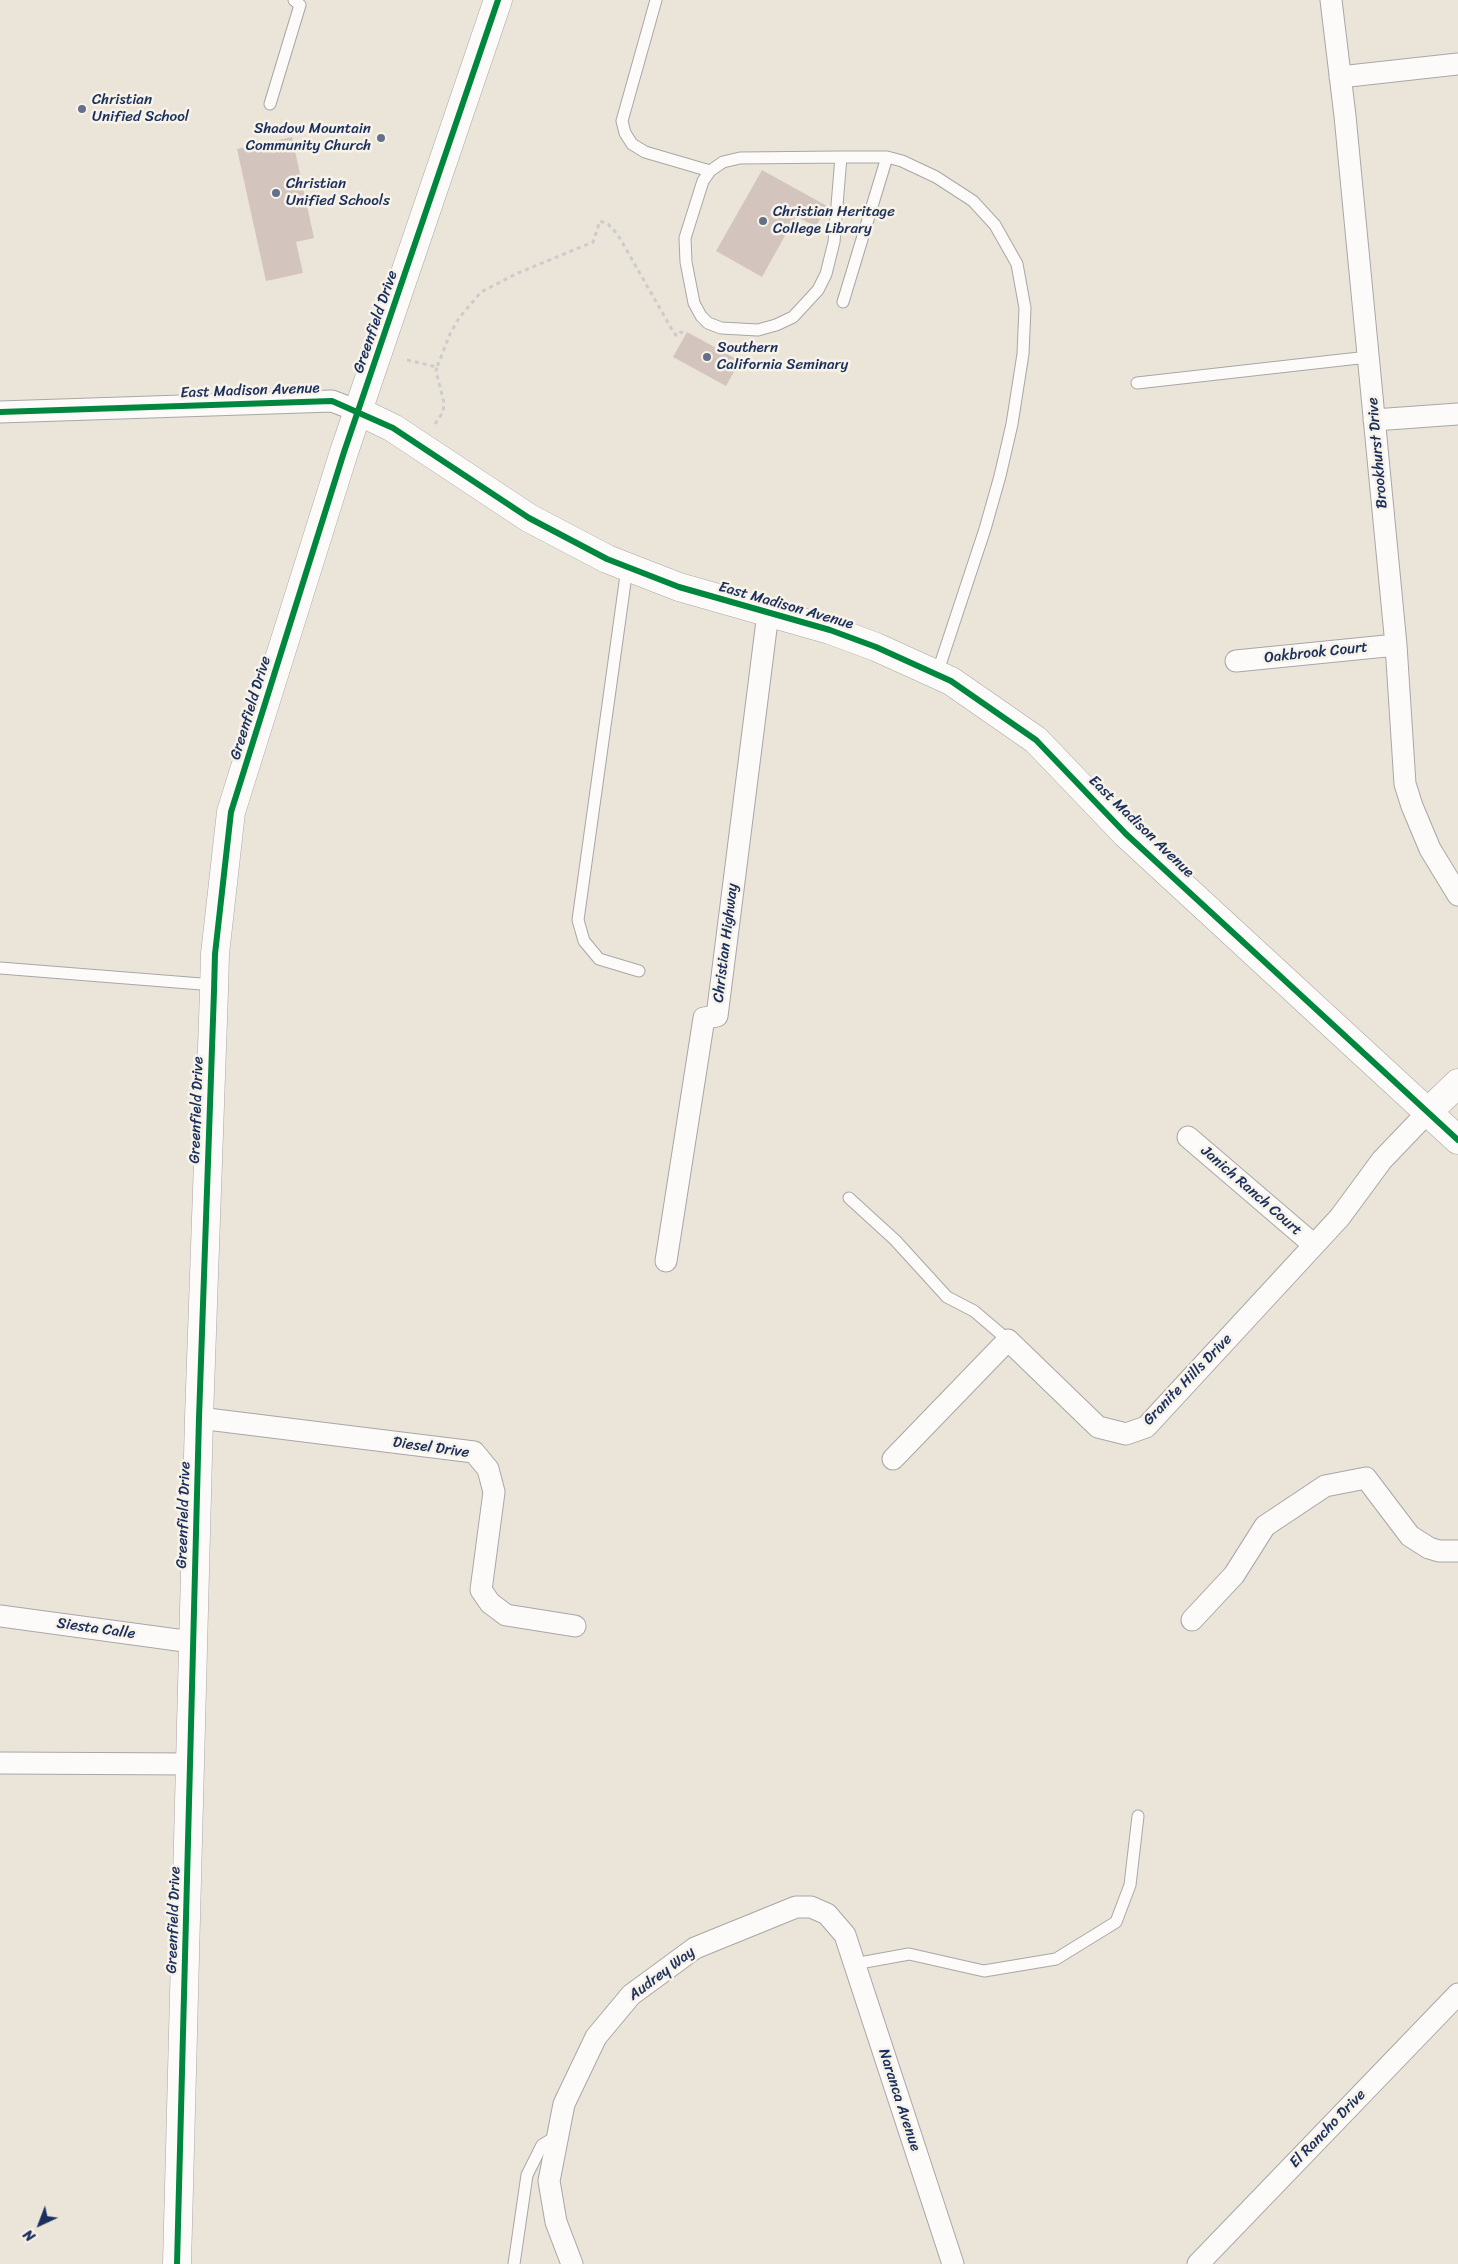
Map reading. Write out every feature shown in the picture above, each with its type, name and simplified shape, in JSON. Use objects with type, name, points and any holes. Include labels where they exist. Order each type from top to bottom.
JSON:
[{"type":"street","name":"Greenfield Drive","points":[[177,2264],[192,1642],[214,985],[231,812],[358,411],[498,0]]},
{"type":"street","name":"Brookhurst Drive","points":[[1331,0],[1396,645],[1405,784],[1420,828],[1430,849],[1458,895]]},
{"type":"street","points":[[1340,77],[1458,64]]},
{"type":"street","name":"East Madison Avenue","points":[[0,412],[332,401],[394,428],[529,518],[568,540],[627,568],[679,587],[830,630],[876,647],[937,674],[951,681],[1036,740],[1126,834],[1458,1140]]},
{"type":"street","points":[[1374,420],[1458,414]]},
{"type":"street","name":"Christian Highway","points":[[666,1261],[704,1018],[716,1016],[768,613]]},
{"type":"street","name":"Oakbrook Court","points":[[1236,661],[1396,645]]},
{"type":"street","name":"Granite Hills Drive","points":[[1008,1340],[1098,1427],[1126,1434],[1146,1427],[1340,1217],[1382,1160],[1458,1083]]},
{"type":"street","name":"Janich Ranch Court","points":[[1188,1137],[1314,1245]]},
{"type":"street","points":[[893,1459],[1008,1340]]},
{"type":"street","name":"Diesel Drive","points":[[199,1418],[474,1452],[489,1473],[494,1492],[481,1590],[490,1603],[506,1615],[576,1626]]},
{"type":"street","points":[[1192,1620],[1234,1575],[1264,1526],[1325,1486],[1366,1478],[1410,1536],[1429,1548],[1439,1551],[1458,1551]]},
{"type":"street","name":"Siesta Calle","points":[[0,1616],[192,1642]]},
{"type":"street","points":[[0,1763],[190,1764]]},
{"type":"street","name":"Audrey Way","points":[[572,2264],[556,2222],[549,2181],[564,2104],[596,2037],[631,1995],[696,1948],[796,1907],[812,1907],[827,1914],[845,1935]]},
{"type":"street","name":"Naranca Avenue","points":[[845,1935],[953,2264]]},
{"type":"street","name":"El Rancho Drive","points":[[1198,2264],[1458,1994]]},
{"type":"lane","points":[[270,104],[300,5],[294,0]]},
{"type":"lane","points":[[656,0],[622,122],[625,133],[632,144],[645,152],[710,171]]},
{"type":"lane","points":[[841,157],[834,242],[826,274],[818,290],[793,316],[758,330],[721,328],[708,323],[701,316],[694,303],[686,262],[684,238],[703,181],[710,171],[723,162],[740,158],[841,157],[887,157],[902,161],[936,177],[973,201],[990,219],[1017,264],[1025,308],[1023,354],[1012,424],[1000,476],[985,529],[937,674]]},
{"type":"lane","points":[[843,302],[887,157]]},
{"type":"lane","points":[[1137,383],[1368,358]]},
{"type":"lane","points":[[627,568],[578,920],[584,941],[599,959],[639,971]]},
{"type":"lane","points":[[0,968],[214,985]]},
{"type":"lane","points":[[849,1198],[895,1240],[947,1297],[974,1311],[1008,1340]]},
{"type":"lane","points":[[854,1964],[909,1954],[984,1971],[1056,1959],[1116,1922],[1130,1885],[1138,1816]]},
{"type":"lane","points":[[514,2264],[527,2175],[542,2145],[558,2136]]},
{"type":"path","points":[[435,424],[443,412],[444,403],[436,371],[437,367],[450,334],[459,318],[480,292],[518,273],[593,242],[600,221],[608,224],[618,235],[674,333],[677,336],[681,332],[684,333]]},
{"type":"path","points":[[407,360],[437,367]]},
{"type":"building","name":"Christian Unified Schools","points":[[292,137],[314,238],[296,242],[303,273],[266,281],[237,149]]},
{"type":"building","name":"Christian Heritage College Library","points":[[762,170],[827,206],[816,227],[796,216],[762,277],[716,251]]},
{"type":"building","points":[[687,332],[740,361],[726,386],[673,357]]},
{"type":"cycle path","points":[[177,2264],[199,1418],[215,954],[231,812],[344,452],[498,0]]},
{"type":"cycle path","points":[[0,412],[332,401],[393,428],[529,518],[607,559],[679,587],[830,630],[876,647],[951,681],[1036,740],[1126,834],[1458,1140]]},
{"type":"place","name":"Christian Unified School","points":[[82,109]]},
{"type":"place","name":"Shadow Mountain Community Church","points":[[381,138]]},
{"type":"place","name":"Christian Unified Schools","points":[[276,193]]},
{"type":"place","name":"Christian Heritage College Library","points":[[763,221]]},
{"type":"place","name":"Southern California Seminary","points":[[707,357]]}]
